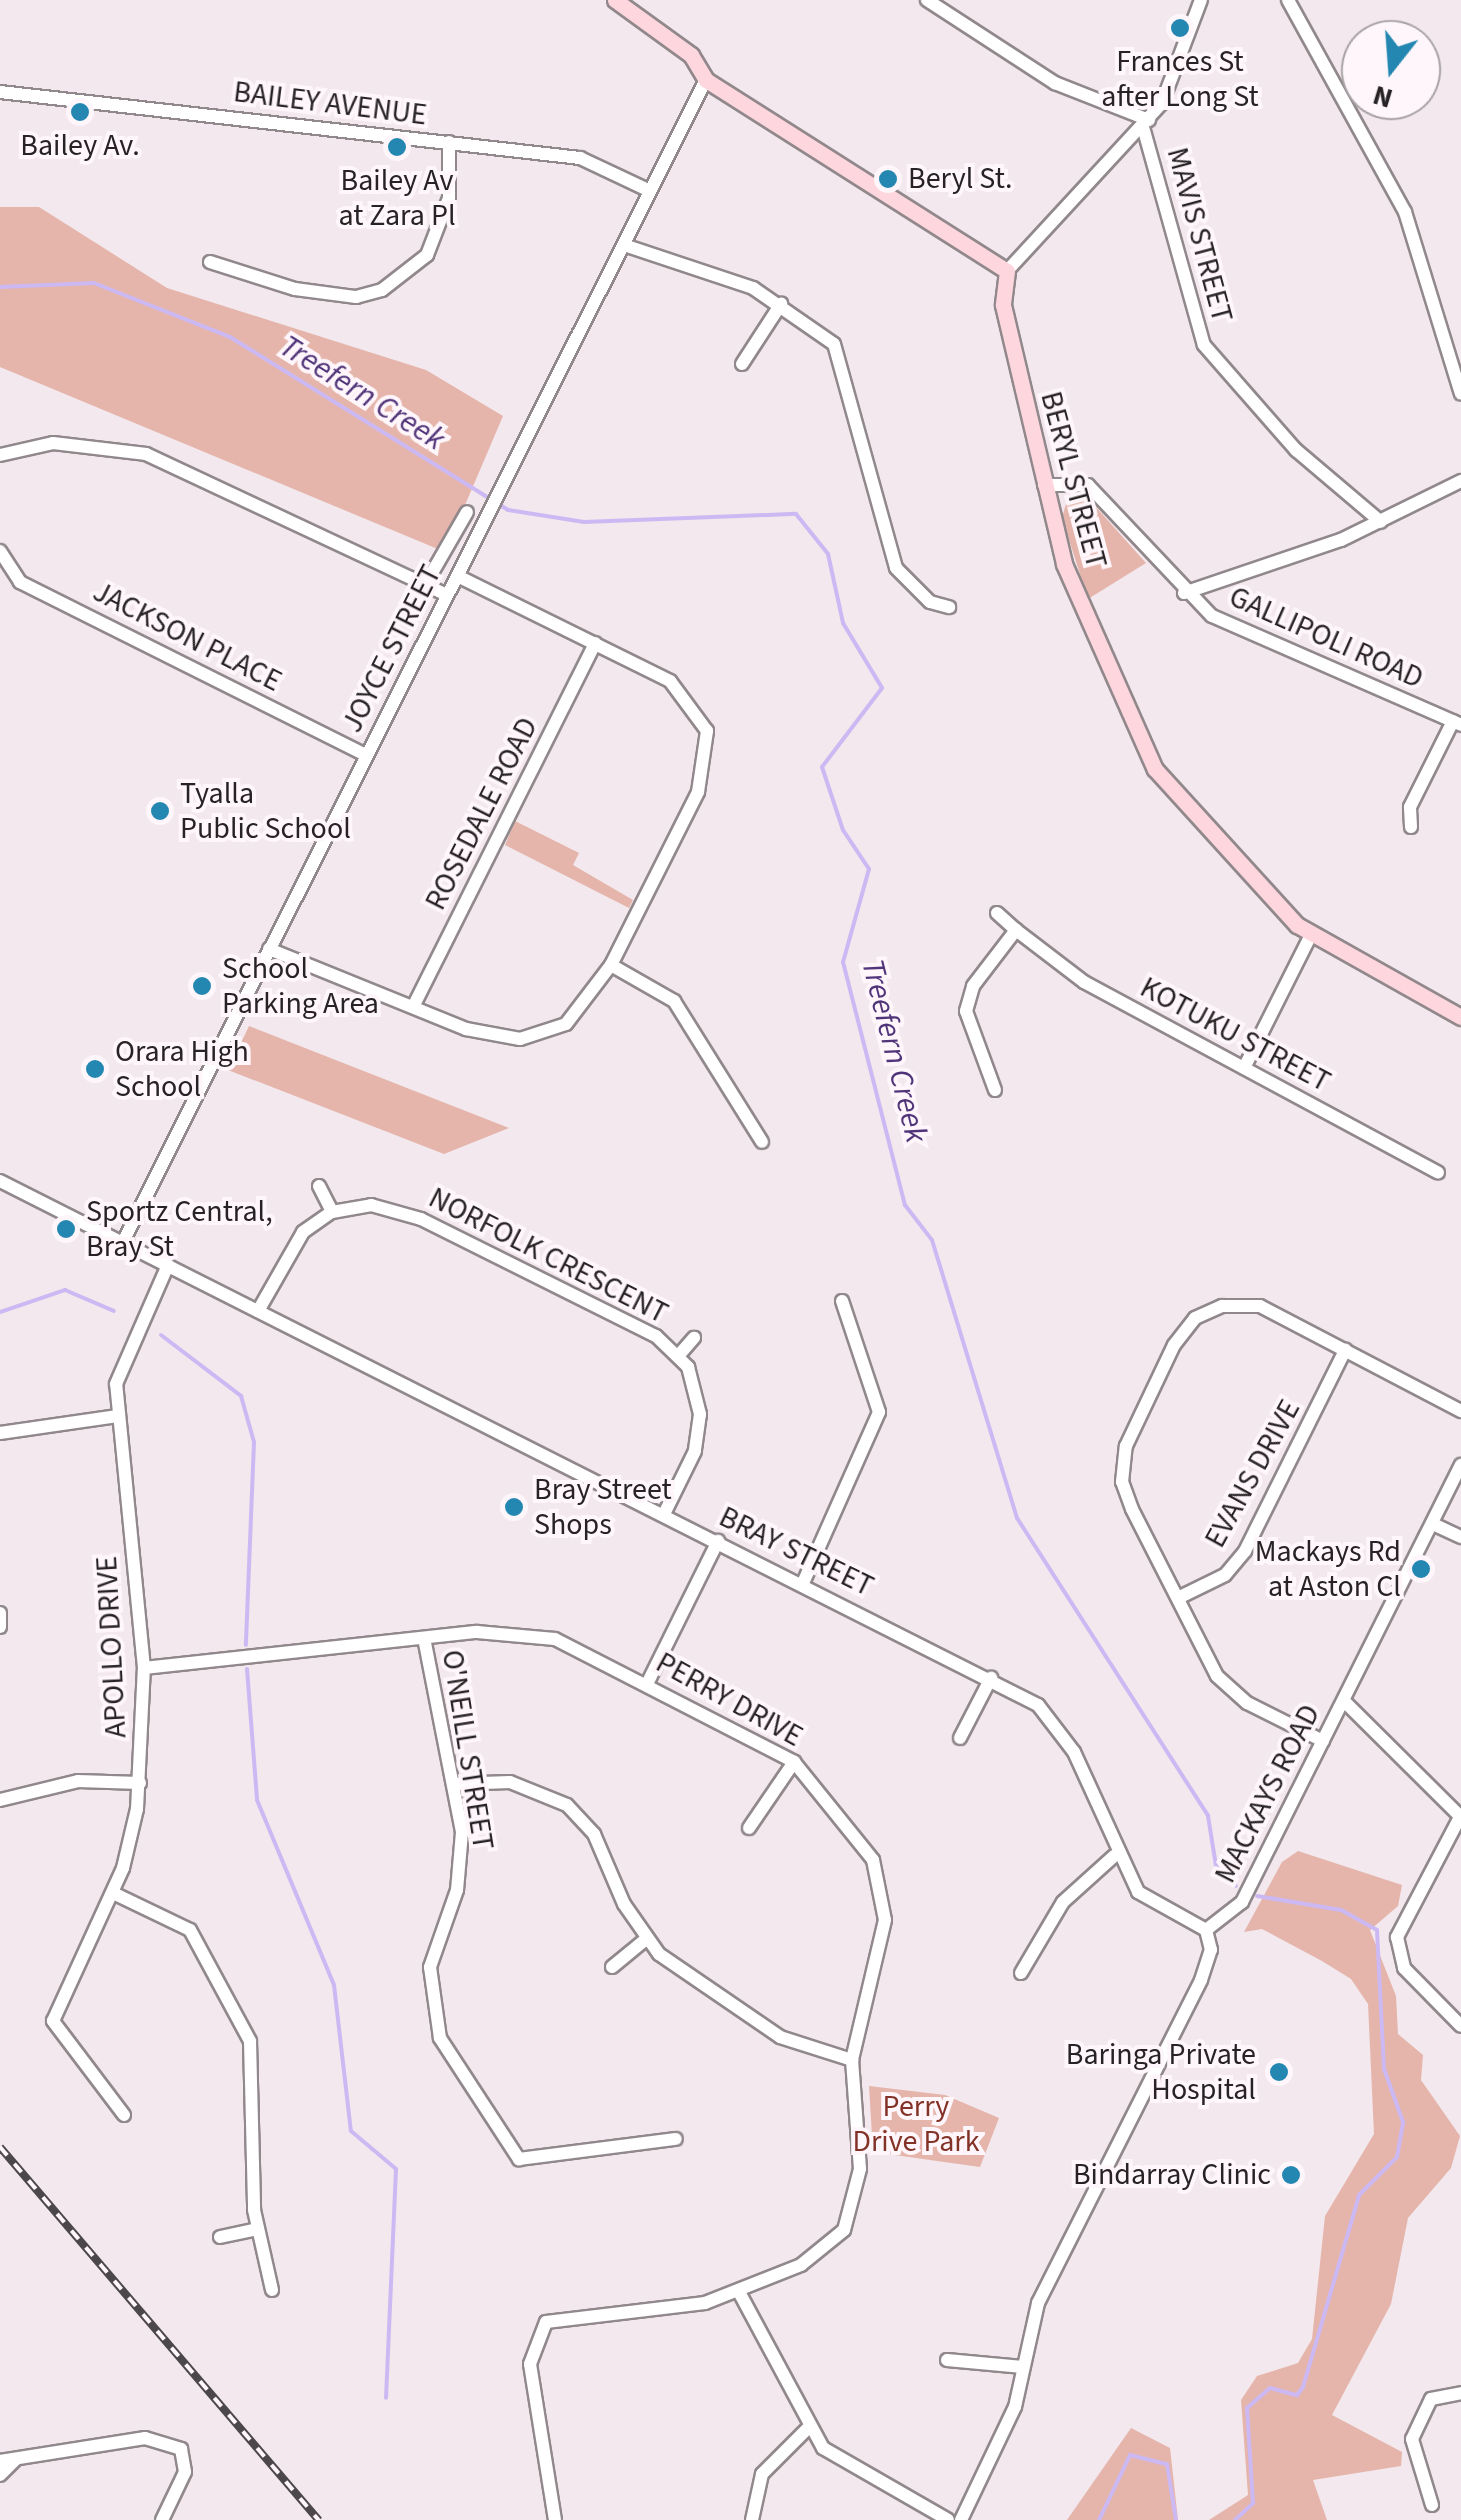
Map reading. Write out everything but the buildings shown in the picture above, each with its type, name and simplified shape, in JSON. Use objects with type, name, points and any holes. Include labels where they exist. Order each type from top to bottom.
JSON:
[{"type":"main road","points":[[615,0],[691,55],[706,80],[1007,271]]},
{"type":"main road","name":"BERYL STREET","points":[[1007,271],[1003,305],[1069,579],[1155,769],[1310,935],[1461,1017]]},
{"type":"street","points":[[928,0],[1066,90],[1146,123]]},
{"type":"street","points":[[1007,271],[1146,123],[1201,0]]},
{"type":"street","points":[[1288,0],[1405,212],[1461,394]]},
{"type":"street","name":"JOYCE STREET","points":[[123,1242],[706,80]]},
{"type":"street","name":"BAILEY AVENUE","points":[[0,92],[580,158],[648,190]]},
{"type":"street","name":"MAVIS STREET","points":[[1146,123],[1204,345],[1296,450],[1380,522]]},
{"type":"street","points":[[210,262],[295,289],[356,297],[382,290],[428,255],[449,198],[449,142]]},
{"type":"street","points":[[624,245],[781,304],[846,362],[891,557],[910,586],[949,607]]},
{"type":"street","points":[[742,364],[781,304]]},
{"type":"street","points":[[0,455],[54,443],[146,454],[192,470],[447,595]]},
{"type":"street","points":[[1184,594],[1380,522],[1461,482]]},
{"type":"street","name":"GALLIPOLI ROAD","points":[[1044,485],[1088,485],[1184,594],[1224,622],[1457,723]]},
{"type":"street","points":[[425,584],[467,512]]},
{"type":"street","name":"JACKSON PLACE","points":[[0,551],[20,582],[366,755]]},
{"type":"street","points":[[269,949],[491,1036],[545,1034],[583,1009],[611,965],[710,752],[687,695],[458,576]]},
{"type":"street","name":"ROSEDALE ROAD","points":[[413,1007],[595,644]]},
{"type":"street","points":[[1411,827],[1410,807],[1457,723]]},
{"type":"street","name":"KOTUKU STREET","points":[[997,913],[1084,982],[1438,1173]]},
{"type":"street","points":[[995,1090],[966,1011],[972,986],[1016,930]]},
{"type":"street","points":[[1244,1068],[1310,935]]},
{"type":"street","points":[[611,965],[674,1002],[762,1142]]},
{"type":"street","name":"BRAY STREET","points":[[0,1181],[803,1583],[1038,1705],[1074,1752],[1114,1856],[1138,1892],[1206,1930]]},
{"type":"street","points":[[258,1311],[290,1246],[332,1212],[319,1186]]},
{"type":"street","name":"NORFOLK CRESCENT","points":[[332,1212],[405,1212],[680,1355],[698,1397],[699,1433],[664,1514]]},
{"type":"street","name":"APOLLO DRIVE","points":[[124,2115],[53,2027],[113,1893],[140,1784],[144,1668],[118,1416],[120,1362],[168,1265]]},
{"type":"street","points":[[803,1583],[878,1423],[842,1301]]},
{"type":"street","points":[[1323,1741],[1228,1690],[1122,1482],[1126,1446],[1174,1346],[1196,1318],[1222,1306],[1260,1306],[1461,1410]]},
{"type":"street","name":"NORFOLK CRESCENT","points":[[680,1355],[694,1338]]},
{"type":"street","name":"EVANS DRIVE","points":[[1180,1597],[1225,1574],[1245,1551],[1345,1350]]},
{"type":"street","points":[[0,1433],[118,1416]]},
{"type":"street","name":"MACKAYS ROAD","points":[[1206,1930],[1242,1902],[1461,1465]]},
{"type":"street","points":[[1433,1524],[1461,1537]]},
{"type":"street","points":[[648,1684],[718,1541]]},
{"type":"street","points":[[0,1613],[0,1627]]},
{"type":"street","name":"PERRY DRIVE","points":[[144,1668],[424,1638],[530,1634],[648,1684],[794,1762],[862,1841],[883,1901],[883,1939],[852,2060],[860,2169],[844,2230],[826,2250],[740,2292],[646,2314],[556,2318],[538,2330],[530,2364],[555,2520]]},
{"type":"street","name":"O'NEILL STREET","points":[[424,1638],[453,1784],[460,1873],[433,1950],[430,2002],[440,2038],[493,2109],[509,2151],[526,2160],[676,2139]]},
{"type":"street","points":[[960,1738],[991,1678]]},
{"type":"street","points":[[1344,1701],[1461,1817],[1396,1937],[1404,1968],[1461,2026]]},
{"type":"street","points":[[749,1828],[794,1762]]},
{"type":"street","points":[[0,1800],[78,1781],[140,1784]]},
{"type":"street","points":[[453,1784],[510,1782],[567,1805],[594,1834],[646,1939],[780,2037],[852,2060]]},
{"type":"street","points":[[1021,1973],[1062,1902],[1114,1856]]},
{"type":"street","points":[[113,1893],[190,1930],[250,2040],[257,2229],[272,2290]]},
{"type":"street","points":[[961,2520],[1007,2429],[1044,2289],[1201,1980],[1211,1950],[1206,1930]]},
{"type":"street","points":[[612,1967],[646,1939]]},
{"type":"street","points":[[220,2238],[257,2229]]},
{"type":"street","points":[[740,2292],[808,2429],[840,2462],[948,2520]]},
{"type":"street","points":[[948,2360],[1023,2367]]},
{"type":"street","points":[[1432,2505],[1412,2439],[1431,2399],[1461,2394]]},
{"type":"street","points":[[752,2520],[762,2474],[808,2429]]},
{"type":"street","points":[[0,2461],[146,2438],[181,2449],[185,2472],[162,2520]]},
{"type":"street","points":[[0,2475],[15,2460]]},
{"type":"green space","points":[[0,207],[39,207],[167,288],[426,370],[503,416],[445,552],[0,367]]},
{"type":"green space","points":[[1069,493],[1086,496],[1146,563],[1088,599],[1062,518]]},
{"type":"green space","points":[[515,821],[579,853],[573,865],[633,900],[629,908],[505,845]]},
{"type":"green space","points":[[249,1026],[509,1128],[444,1154],[228,1070]]},
{"type":"green space","points":[[1298,1851],[1402,1885],[1398,1906],[1370,1930],[1396,1996],[1398,2034],[1423,2055],[1421,2080],[1460,2136],[1451,2168],[1408,2218],[1391,2304],[1332,2415],[1402,2452],[1401,2466],[1313,2480],[1327,2520],[1209,2520],[1248,2495],[1241,2400],[1257,2376],[1298,2363],[1312,2339],[1325,2216],[1374,2134],[1368,2004],[1351,1979],[1322,1961],[1262,1929],[1244,1932],[1282,1862]]},
{"type":"green space","name":"Perry Drive Park","points":[[869,2086],[945,2095],[999,2118],[980,2167],[873,2152]]},
{"type":"green space","points":[[1131,2428],[1170,2448],[1178,2520],[1067,2520]]},
{"type":"waterway","name":"Treefern Creek","points":[[0,287],[94,283],[230,337],[508,510],[584,522],[796,514],[828,554],[843,623],[882,688],[822,767],[843,830],[869,869],[843,962],[905,1205],[932,1240],[1017,1518],[1208,1816],[1216,1866],[1236,1886]]},
{"type":"waterway","points":[[0,1312],[65,1290],[114,1311]]},
{"type":"waterway","points":[[161,1335],[241,1396],[254,1442],[246,1645]]},
{"type":"waterway","points":[[247,1669],[257,1800],[334,1985],[351,2131],[396,2169],[386,2398]]},
{"type":"waterway","name":"Treefern Creek","points":[[1235,2520],[1253,2503],[1247,2408],[1270,2388],[1297,2395],[1303,2387],[1359,2195],[1397,2157],[1403,2122],[1384,2069],[1377,1930],[1341,1910],[1257,1896]]},
{"type":"waterway","name":"Treefern Creek","points":[[1099,2520],[1130,2455],[1167,2464],[1176,2520]]},
{"type":"railway","points":[[0,2147],[319,2520]]},
{"type":"place","name":"Frances St after Long St","points":[[1180,28]]},
{"type":"place","name":"Bailey Av.","points":[[80,112]]},
{"type":"place","name":"Bailey Av at Zara Pl","points":[[397,147]]},
{"type":"place","name":"Beryl St.","points":[[888,179]]},
{"type":"place","name":"Tyalla Public School","points":[[160,811]]},
{"type":"place","name":"School Parking Area","points":[[202,986]]},
{"type":"place","name":"Orara High School","points":[[95,1069]]},
{"type":"place","name":"Sportz Central, Bray St","points":[[66,1229]]},
{"type":"place","name":"Bray Street Shops","points":[[514,1507]]},
{"type":"place","name":"Mackays Rd at Aston Cl","points":[[1421,1569]]},
{"type":"place","name":"Baringa Private Hospital","points":[[1279,2072]]},
{"type":"place","name":"Bindarray Clinic","points":[[1291,2175]]}]
